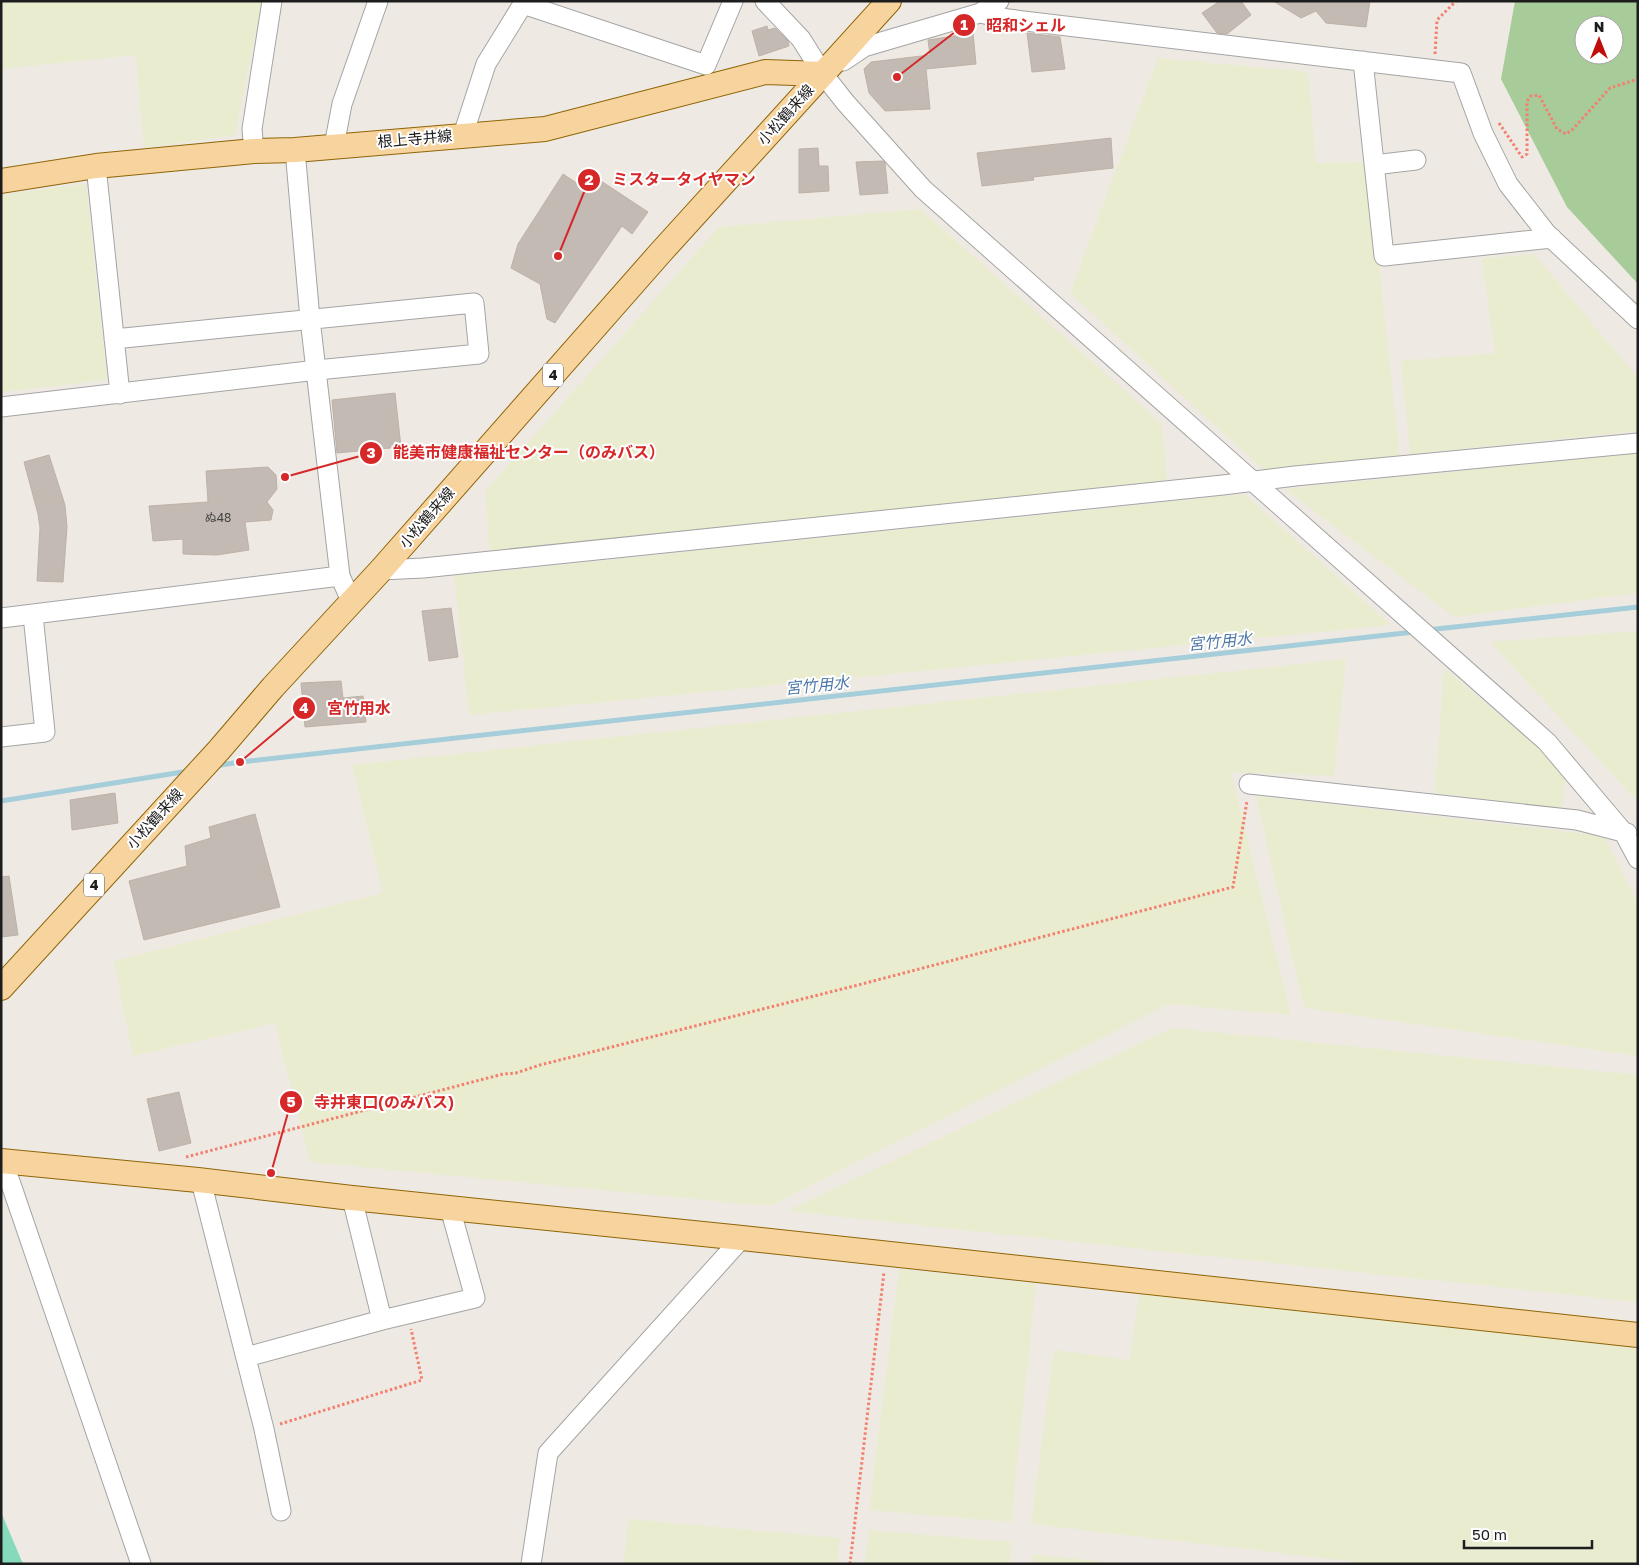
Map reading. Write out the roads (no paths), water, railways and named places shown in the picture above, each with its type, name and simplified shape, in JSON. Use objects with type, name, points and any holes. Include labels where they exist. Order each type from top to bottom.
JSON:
[{"type":"main road","name":"小松鶴来線","points":[[1,988],[273,687],[352,603],[661,252],[889,1]]},
{"type":"main road","name":"根上寺井線","points":[[1,181],[96,166],[254,151],[295,150],[545,129],[765,72],[823,74]]},
{"type":"main road","points":[[2,1161],[198,1180],[1638,1335]]},
{"type":"street","points":[[254,151],[252,129],[272,1]]},
{"type":"street","points":[[334,146],[342,104],[378,1]]},
{"type":"street","points":[[463,135],[486,64],[523,4],[706,65],[734,1]]},
{"type":"street","points":[[765,1],[801,39],[823,74],[845,102],[923,189],[1547,742],[1631,834],[1638,859]]},
{"type":"street","points":[[823,74],[864,47],[980,13],[999,1]]},
{"type":"street","points":[[980,13],[1008,19],[1461,73],[1483,133],[1508,184],[1552,238],[1638,319]]},
{"type":"street","points":[[1363,61],[1384,256],[1552,238]]},
{"type":"street","points":[[295,150],[310,319],[340,576],[352,603]]},
{"type":"street","points":[[1374,165],[1416,160]]},
{"type":"street","points":[[96,166],[120,394]]},
{"type":"street","points":[[1,407],[317,370],[479,354],[474,303],[114,339]]},
{"type":"street","points":[[381,570],[472,563],[1254,482],[1295,476],[1638,443]]},
{"type":"street","points":[[1,618],[340,576]]},
{"type":"street","points":[[1,737],[45,732],[33,615]]},
{"type":"street","points":[[1249,784],[1577,820],[1631,834]]},
{"type":"street","points":[[2,1161],[141,1564]]},
{"type":"street","points":[[198,1180],[205,1198],[246,1356],[281,1511]]},
{"type":"street","points":[[352,1198],[382,1320]]},
{"type":"street","points":[[246,1356],[382,1320],[475,1298],[450,1208]]},
{"type":"street","points":[[531,1564],[548,1453],[742,1238]]},
{"type":"waterway","name":"宮竹用水","points":[[1427,630],[1638,607]]},
{"type":"waterway","name":"宮竹用水","points":[[215,766],[1414,632]]},
{"type":"waterway","name":"宮竹用水","points":[[1,801],[189,771]]},
{"type":"place","name":"昭和シェル","points":[[897,77]]},
{"type":"place","name":"ミスタータイヤマン","points":[[558,256]]},
{"type":"place","name":"能美市健康福祉センター（のみバス）","points":[[285,477]]},
{"type":"place","name":"宮竹用水","points":[[240,762]]},
{"type":"place","name":"寺井東口(のみバス)","points":[[271,1173]]}]
